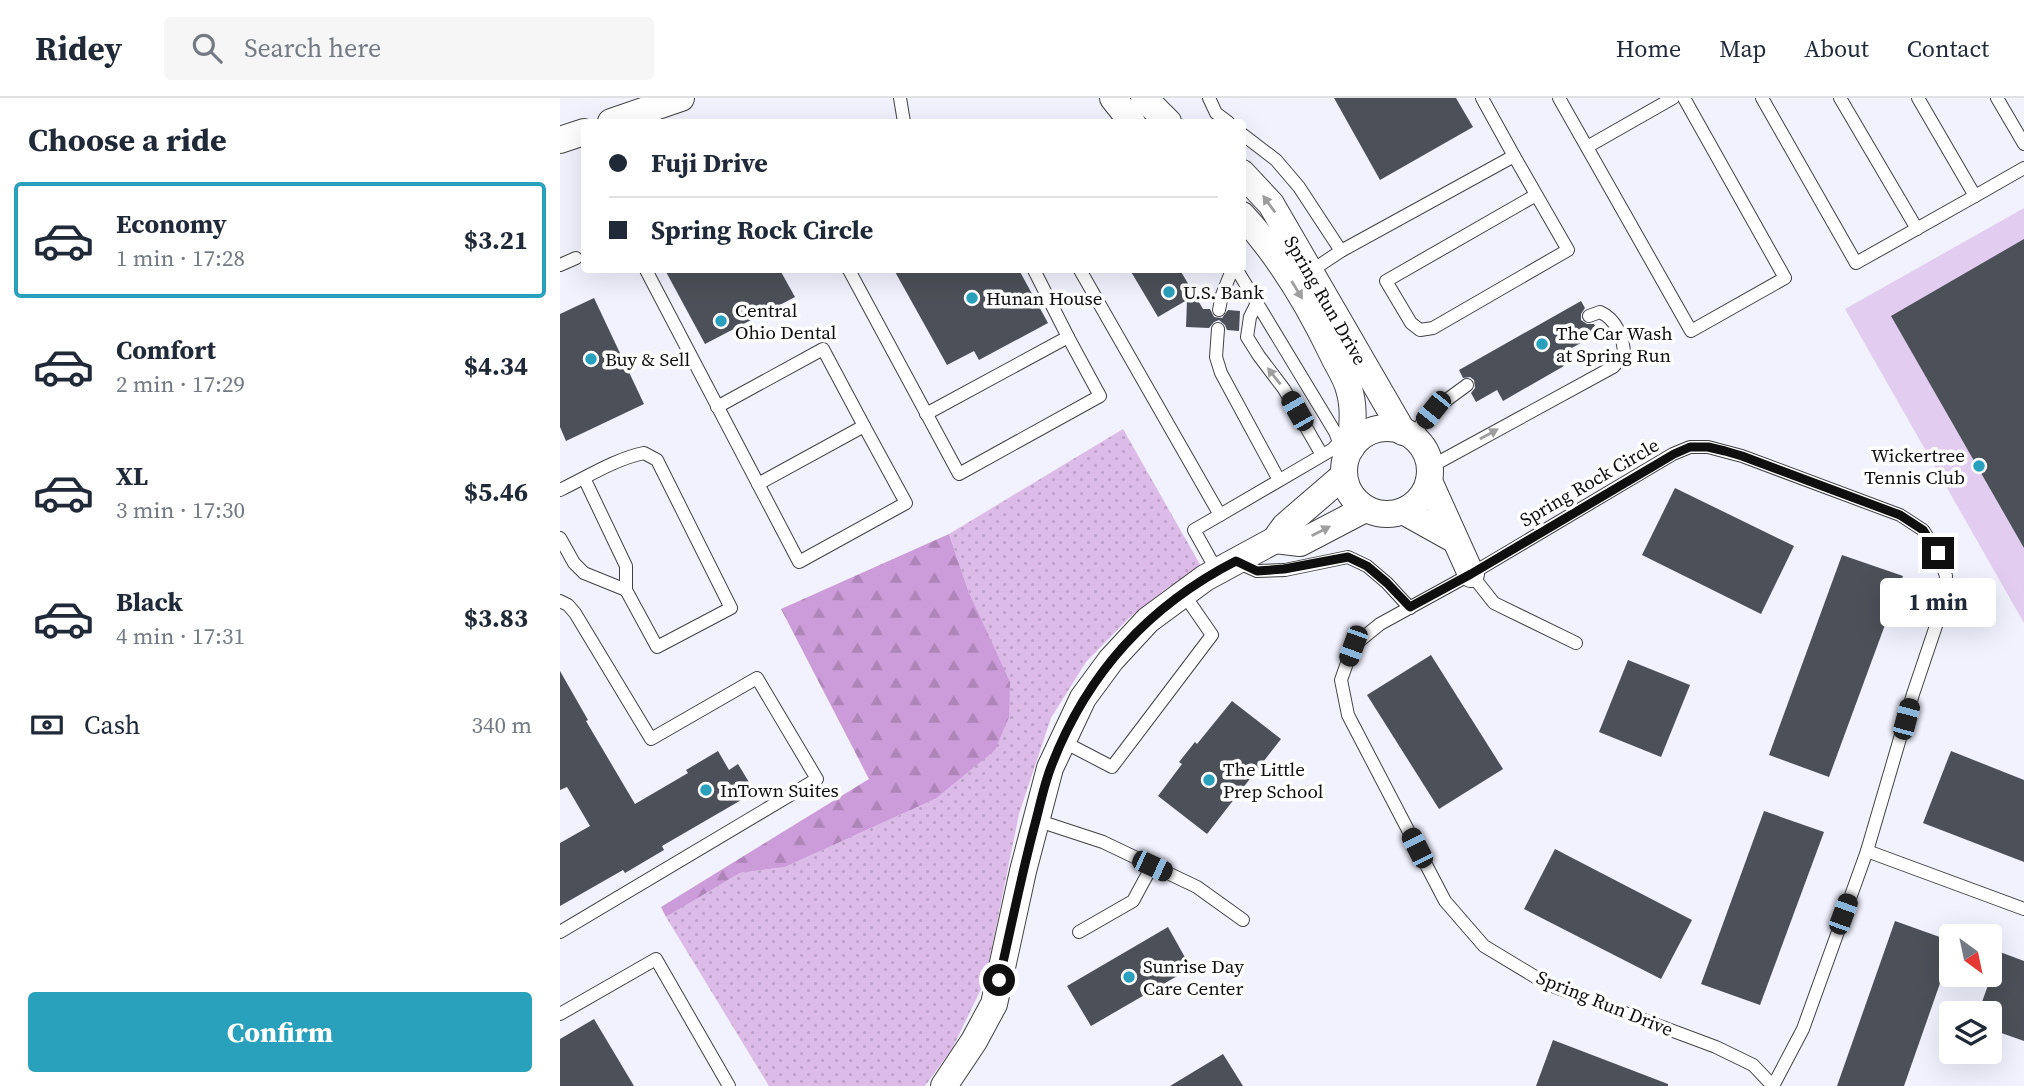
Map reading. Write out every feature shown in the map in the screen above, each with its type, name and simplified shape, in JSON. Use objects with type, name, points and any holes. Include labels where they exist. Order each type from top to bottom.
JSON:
[{"type":"street","points":[[620,119],[681,98]]},
{"type":"street","points":[[1113,98],[1127,119]]},
{"type":"street","points":[[1144,98],[1165,119]]},
{"type":"street","points":[[560,140],[581,133]]},
{"type":"street","name":"Spring Run Drive","points":[[1246,177],[1271,204],[1353,347],[1407,434]]},
{"type":"street","name":"Spring Run Drive","points":[[1246,219],[1267,242],[1298,291],[1326,339],[1349,388],[1353,415],[1351,448]]},
{"type":"street","points":[[1429,474],[1424,493],[1415,504],[1391,514],[1377,514],[1365,509],[1354,500],[1343,476],[1345,461],[1351,448],[1361,437],[1374,430],[1388,428],[1407,434],[1420,444],[1427,455],[1429,474],[1471,574]]},
{"type":"street","points":[[944,1086],[974,1041],[994,1003],[1023,872],[1050,768],[1083,698],[1111,660],[1148,620],[1183,593],[1275,540],[1285,526],[1343,476]]},
{"type":"street","points":[[1275,540],[1300,543],[1365,509]]},
{"type":"street","points":[[1403,511],[1455,540]]},
{"type":"lane","points":[[900,98],[904,119]]},
{"type":"lane","points":[[1209,98],[1216,113],[1224,119]]},
{"type":"lane","points":[[1482,98],[1568,250],[1433,328],[1420,330],[1411,323],[1386,281],[1536,195]]},
{"type":"lane","points":[[1559,98],[1691,331],[1785,278],[1684,98]]},
{"type":"lane","points":[[1587,147],[1673,98]]},
{"type":"lane","points":[[1762,98],[1856,263],[2024,168]]},
{"type":"lane","points":[[1840,98],[1917,229]]},
{"type":"lane","points":[[1918,98],[1975,196]]},
{"type":"lane","points":[[1997,98],[2024,144]]},
{"type":"lane","points":[[1246,137],[1276,160],[1299,187],[1341,251]]},
{"type":"lane","points":[[1311,271],[1341,251],[1514,156]]},
{"type":"lane","points":[[560,265],[576,258]]},
{"type":"lane","points":[[648,273],[717,407],[799,562],[906,503],[823,349],[717,407]]},
{"type":"lane","points":[[851,273],[959,474],[1100,396],[1036,273]]},
{"type":"lane","points":[[1082,273],[1220,515]]},
{"type":"lane","points":[[1219,310],[1230,273]]},
{"type":"lane","points":[[1239,273],[1339,442],[1334,449],[1194,530],[1227,566],[1257,571],[1271,570],[1348,557],[1367,566],[1410,607]]},
{"type":"lane","points":[[1258,301],[1250,317],[1247,337],[1284,389],[1322,455]]},
{"type":"lane","points":[[1429,474],[1613,366],[1624,355],[1624,341],[1610,316],[1600,312],[1589,316]]},
{"type":"lane","points":[[1218,329],[1216,357],[1221,373],[1279,480]]},
{"type":"lane","points":[[926,414],[1068,337]]},
{"type":"lane","points":[[1407,434],[1433,410],[1467,385]]},
{"type":"lane","points":[[758,484],[864,426]]},
{"type":"lane","name":"Spring Rock Circle","points":[[1471,574],[1690,447],[1708,447],[1742,456],[1900,515],[1923,530],[1938,553],[1946,576],[1944,602],[1913,694],[1867,851],[1802,1029],[1773,1086]]},
{"type":"lane","points":[[560,491],[584,478],[630,456],[644,453],[657,460],[731,608],[657,647],[626,590],[626,566],[584,478]]},
{"type":"lane","points":[[560,538],[573,563],[584,573],[626,590]]},
{"type":"lane","points":[[1471,574],[1494,603],[1576,643]]},
{"type":"lane","name":"Spring Run Drive","points":[[1471,574],[1380,624],[1353,646],[1341,680],[1348,715],[1445,901],[1484,946],[1547,984],[1716,1046],[1753,1065],[1773,1086]]},
{"type":"lane","points":[[1062,741],[1112,767],[1212,635],[1183,593]]},
{"type":"lane","points":[[560,601],[575,613],[651,739],[757,678],[817,779],[560,932]]},
{"type":"lane","points":[[1036,820],[1102,842],[1197,887],[1243,920]]},
{"type":"lane","points":[[1867,851],[2024,909]]},
{"type":"lane","points":[[1079,932],[1133,901],[1152,866]]},
{"type":"lane","points":[[560,1014],[656,959],[729,1086]]},
{"type":"shaded area","name":"Wickertree Tennis Club","points":[[2024,208],[2024,623],[1845,309]]},
{"type":"shaded area","points":[[1123,429],[1202,568],[1167,588],[1129,618],[1086,662],[1051,718],[1019,814],[985,981],[952,1049],[925,1086],[769,1086],[666,917],[740,873],[785,867],[935,799],[969,593],[949,534]]},
{"type":"green space","points":[[949,534],[969,593],[1010,682],[1009,717],[995,750],[935,799],[785,867],[740,873],[666,917],[661,907],[869,779],[781,609]]},
{"type":"building","points":[[1334,98],[1456,98],[1473,127],[1380,180]]},
{"type":"building","points":[[2024,239],[2024,548],[1891,316]]},
{"type":"building","name":"Central Ohio Dental","points":[[667,273],[782,273],[795,297],[705,344]]},
{"type":"building","name":"Hunan House","points":[[896,273],[1021,273],[1048,323],[979,360],[974,351],[947,365]]},
{"type":"building","name":"U.S. Bank","points":[[1132,273],[1182,273],[1203,309],[1210,309],[1214,317],[1222,318],[1228,310],[1240,311],[1239,331],[1227,330],[1219,320],[1209,328],[1186,327],[1187,300],[1158,317]]},
{"type":"building","name":"Buy & Sell","points":[[594,298],[644,404],[566,441],[560,427],[560,314]]},
{"type":"building","name":"The Car Wash at Spring Run","points":[[1581,301],[1585,308],[1581,320],[1594,324],[1599,333],[1559,355],[1564,366],[1503,401],[1497,390],[1476,402],[1471,393],[1475,388],[1474,380],[1470,377],[1463,378],[1459,370]]},
{"type":"building","points":[[1675,488],[1794,546],[1761,614],[1642,555]]},
{"type":"building","points":[[1842,555],[1903,576],[1829,777],[1769,755]]},
{"type":"building","points":[[1431,655],[1503,769],[1439,809],[1367,695]]},
{"type":"building","points":[[1628,660],[1690,685],[1661,757],[1599,732]]},
{"type":"building","name":"InTown Suites","points":[[560,671],[635,804],[688,773],[686,770],[718,751],[729,770],[738,764],[755,792],[662,846],[664,850],[625,873],[623,870],[560,906],[560,843],[590,826],[567,787],[560,790]]},
{"type":"building","name":"The Little Prep School","points":[[1232,701],[1281,739],[1207,834],[1158,796],[1182,764],[1179,762]]},
{"type":"building","points":[[1951,751],[2024,780],[2024,862],[1923,823]]},
{"type":"building","points":[[1764,811],[1824,832],[1760,1005],[1701,984]]},
{"type":"building","points":[[1555,849],[1692,920],[1661,979],[1524,909]]},
{"type":"building","points":[[1895,921],[1939,937],[1939,986],[1904,1086],[1837,1086]]},
{"type":"building","name":"Sunrise Day Care Center","points":[[1168,927],[1191,968],[1091,1026],[1067,986]]},
{"type":"building","points":[[2002,953],[2024,961],[2024,1041],[2002,1033],[2002,1001],[1982,1001],[1987,987],[2002,987]]},
{"type":"building","points":[[594,1019],[634,1086],[560,1086],[560,1039]]},
{"type":"building","points":[[1553,1040],[1668,1084],[1668,1086],[1536,1086]]},
{"type":"building","points":[[1223,1054],[1243,1086],[1170,1086]]},
{"type":"place","name":"U.S. Bank","points":[[1169,292]]},
{"type":"place","name":"Hunan House","points":[[972,298]]},
{"type":"place","name":"Central Ohio Dental","points":[[721,321]]},
{"type":"place","name":"The Car Wash at Spring Run","points":[[1542,344]]},
{"type":"place","name":"Buy & Sell","points":[[591,359]]},
{"type":"place","name":"Wickertree Tennis Club","points":[[1979,466]]},
{"type":"place","name":"The Little Prep School","points":[[1209,780]]},
{"type":"place","name":"InTown Suites","points":[[706,790]]},
{"type":"place","name":"Sunrise Day Care Center","points":[[1129,977]]},
{"type":"route","points":[[999,980],[1050,768],[1083,698],[1111,660],[1148,620],[1205,578],[1236,561],[1257,571],[1284,569],[1348,557],[1367,566],[1410,607],[1690,447],[1708,447],[1742,456],[1900,515],[1923,530],[1938,553]]}]
